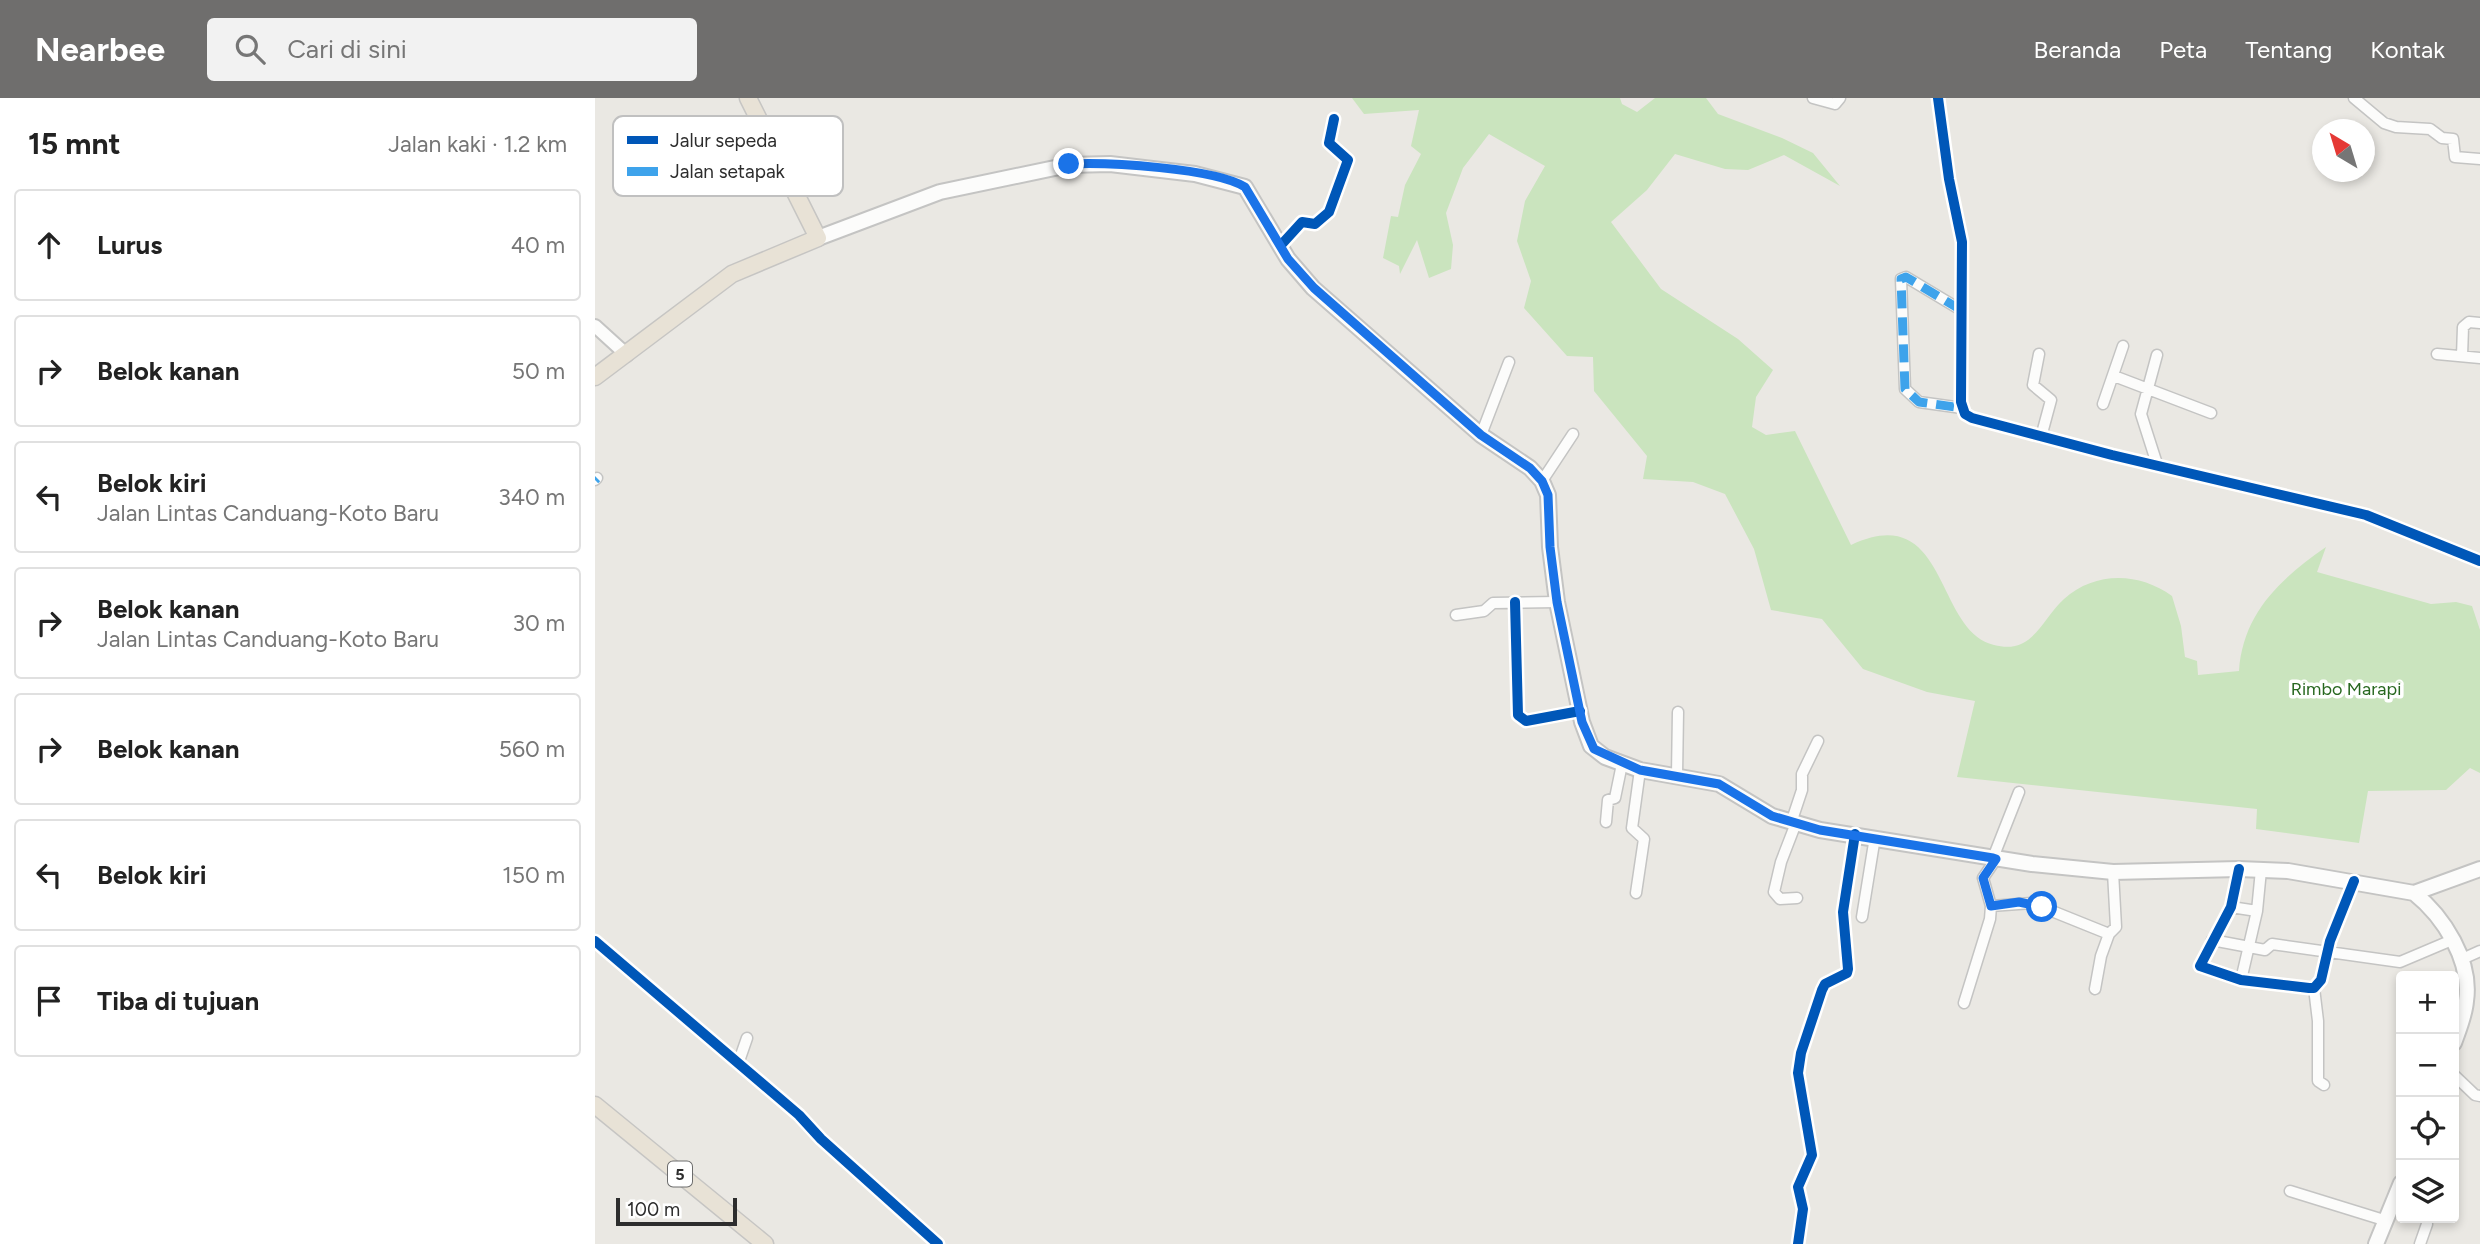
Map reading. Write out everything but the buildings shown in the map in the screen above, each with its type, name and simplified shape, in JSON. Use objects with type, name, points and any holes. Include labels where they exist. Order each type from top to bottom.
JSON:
[{"type":"highway","points":[[748,98],[758,116]]},
{"type":"highway","points":[[757,98],[766,116]]},
{"type":"highway","points":[[801,196],[823,236]]},
{"type":"highway","points":[[804,196],[823,236]]},
{"type":"highway","points":[[595,377],[732,274],[823,236]]},
{"type":"highway","name":"5","points":[[595,1105],[765,1244]]},
{"type":"main road","points":[[823,236],[965,185],[1069,164],[1096,164],[1195,174],[1239,183],[1250,193],[1288,259],[1314,288],[1481,435],[1530,468],[1542,481],[1548,495],[1550,547],[1557,602],[1581,716],[1594,749],[1640,770],[1719,784],[1772,816],[1820,830],[1994,859],[2113,872],[2262,870],[2354,880],[2414,893],[2437,913],[2460,960],[2466,1001],[2457,1034]]},
{"type":"main road","points":[[2414,893],[2480,869]]},
{"type":"main road","points":[[2436,886],[2437,913]]},
{"type":"main road","points":[[2376,1244],[2396,1197]]},
{"type":"street","points":[[1813,98],[1835,104],[1840,98]]},
{"type":"street","points":[[1938,98],[1949,179],[1962,242],[1962,408]]},
{"type":"street","points":[[2354,98],[2383,123],[2396,127],[2430,129],[2442,138],[2453,139],[2455,156],[2480,159]]},
{"type":"street","points":[[1281,245],[1302,222],[1315,224],[1329,212],[1348,160],[1329,143],[1334,119]]},
{"type":"street","points":[[1961,310],[1906,277],[1901,279],[1905,389],[1919,402],[1962,408],[1972,418],[2041,437],[2366,515],[2480,561]]},
{"type":"street","points":[[2462,356],[2463,327],[2469,322],[2480,323]]},
{"type":"street","points":[[595,326],[627,355]]},
{"type":"street","points":[[2103,404],[2123,345]]},
{"type":"street","points":[[2039,354],[2033,385],[2049,397],[2051,404],[2041,437]]},
{"type":"street","points":[[2157,355],[2141,414],[2157,464]]},
{"type":"street","points":[[2437,355],[2480,358]]},
{"type":"street","points":[[1481,435],[1509,362]]},
{"type":"street","points":[[2114,376],[2211,413]]},
{"type":"street","points":[[1542,481],[1573,434]]},
{"type":"street","points":[[1515,602],[1518,715],[1526,721],[1581,716]]},
{"type":"street","points":[[1456,615],[1484,611],[1490,604],[1557,602]]},
{"type":"street","points":[[1677,775],[1678,712]]},
{"type":"street","points":[[1797,898],[1780,899],[1774,892],[1780,862],[1802,790],[1802,774],[1818,741]]},
{"type":"street","points":[[1606,822],[1608,800],[1615,798],[1622,764]]},
{"type":"street","points":[[1636,893],[1644,839],[1632,828],[1640,770]]},
{"type":"street","points":[[1964,1003],[1990,919],[1991,906],[1983,878],[1994,859],[2019,792]]},
{"type":"street","points":[[1798,1244],[1803,1209],[1798,1187],[1812,1155],[1800,1092],[1801,1053],[1825,984],[1847,973],[1848,969],[1843,912],[1855,834]]},
{"type":"street","points":[[1862,917],[1875,838]]},
{"type":"street","points":[[2239,869],[2231,907],[2200,966],[2241,980],[2314,988]]},
{"type":"street","points":[[2241,980],[2257,911],[2262,870]]},
{"type":"street","points":[[2095,989],[2099,963],[2109,934],[2114,932],[2116,923],[2113,872]]},
{"type":"street","points":[[2324,1085],[2318,1081],[2318,1021],[2314,988],[2321,980],[2326,953],[2354,880]]},
{"type":"street","points":[[1991,906],[2032,903],[2109,934]]},
{"type":"street","points":[[2231,907],[2257,911]]},
{"type":"street","points":[[2212,940],[2265,950],[2272,944],[2400,962],[2452,940]]},
{"type":"street","points":[[595,941],[799,1115],[821,1139],[938,1244]]},
{"type":"street","points":[[2460,960],[2480,951]]},
{"type":"street","points":[[738,1064],[747,1038]]},
{"type":"street","points":[[2459,1080],[2475,1095],[2480,1096]]},
{"type":"street","points":[[2290,1191],[2387,1221]]},
{"type":"street","points":[[2420,1244],[2427,1224]]},
{"type":"green space","name":"Rimbo Marapi","points":[[1352,98],[1620,98],[1622,104],[1637,112],[1655,98],[1706,98],[1718,114],[1782,138],[1813,153],[1840,186],[1784,155],[1748,170],[1725,169],[1675,154],[1647,190],[1611,222],[1661,289],[1738,339],[1773,370],[1756,397],[1752,427],[1766,435],[1795,431],[1851,545],[1883,536],[1906,539],[1923,553],[1937,572],[1960,617],[1975,635],[1994,645],[2007,647],[2018,645],[2035,634],[2064,599],[2089,583],[2117,578],[2146,582],[2172,596],[2181,626],[2185,657],[2197,661],[2198,675],[2239,671],[2248,632],[2267,599],[2279,585],[2326,547],[2317,572],[2431,604],[2456,602],[2472,606],[2480,630],[2480,773],[2470,768],[2446,790],[2368,791],[2359,843],[2256,829],[2257,809],[1957,777],[1975,701],[1927,692],[1863,669],[1822,619],[1771,610],[1754,549],[1725,494],[1693,482],[1643,479],[1647,456],[1594,391],[1593,357],[1567,356],[1524,308],[1531,281],[1517,241],[1525,201],[1545,166],[1489,134],[1463,168],[1446,213],[1453,245],[1451,269],[1429,278],[1417,240],[1400,274],[1399,266],[1383,258],[1391,216],[1398,217],[1405,185],[1421,154],[1411,146],[1419,110],[1364,114]]},
{"type":"marked path","points":[[1961,310],[1906,277],[1901,279],[1905,389],[1919,402],[1962,408]]},
{"type":"cycle path","points":[[1938,98],[1949,179],[1962,242],[1961,402],[1965,414],[2112,455],[2366,515],[2480,561]]},
{"type":"cycle path","points":[[1281,245],[1302,222],[1315,224],[1329,212],[1348,160],[1329,143],[1334,119]]},
{"type":"cycle path","points":[[1515,602],[1518,715],[1526,721],[1580,711]]},
{"type":"cycle path","points":[[1798,1244],[1803,1209],[1798,1187],[1812,1155],[1798,1073],[1801,1053],[1822,990],[1825,984],[1847,973],[1848,969],[1843,912],[1855,834]]},
{"type":"cycle path","points":[[2239,869],[2231,907],[2200,966],[2241,980],[2309,988],[2314,988],[2321,980],[2330,941],[2354,881]]},
{"type":"cycle path","points":[[595,941],[799,1115],[821,1139],[938,1244]]},
{"type":"route","points":[[1069,164],[1111,164],[1195,174],[1239,183],[1258,205],[1288,259],[1314,288],[1481,435],[1537,475],[1548,495],[1551,563],[1571,675],[1588,740],[1599,753],[1640,770],[1719,784],[1772,816],[1820,830],[1996,859],[1983,878],[1991,906],[2019,902],[2042,907]]}]
